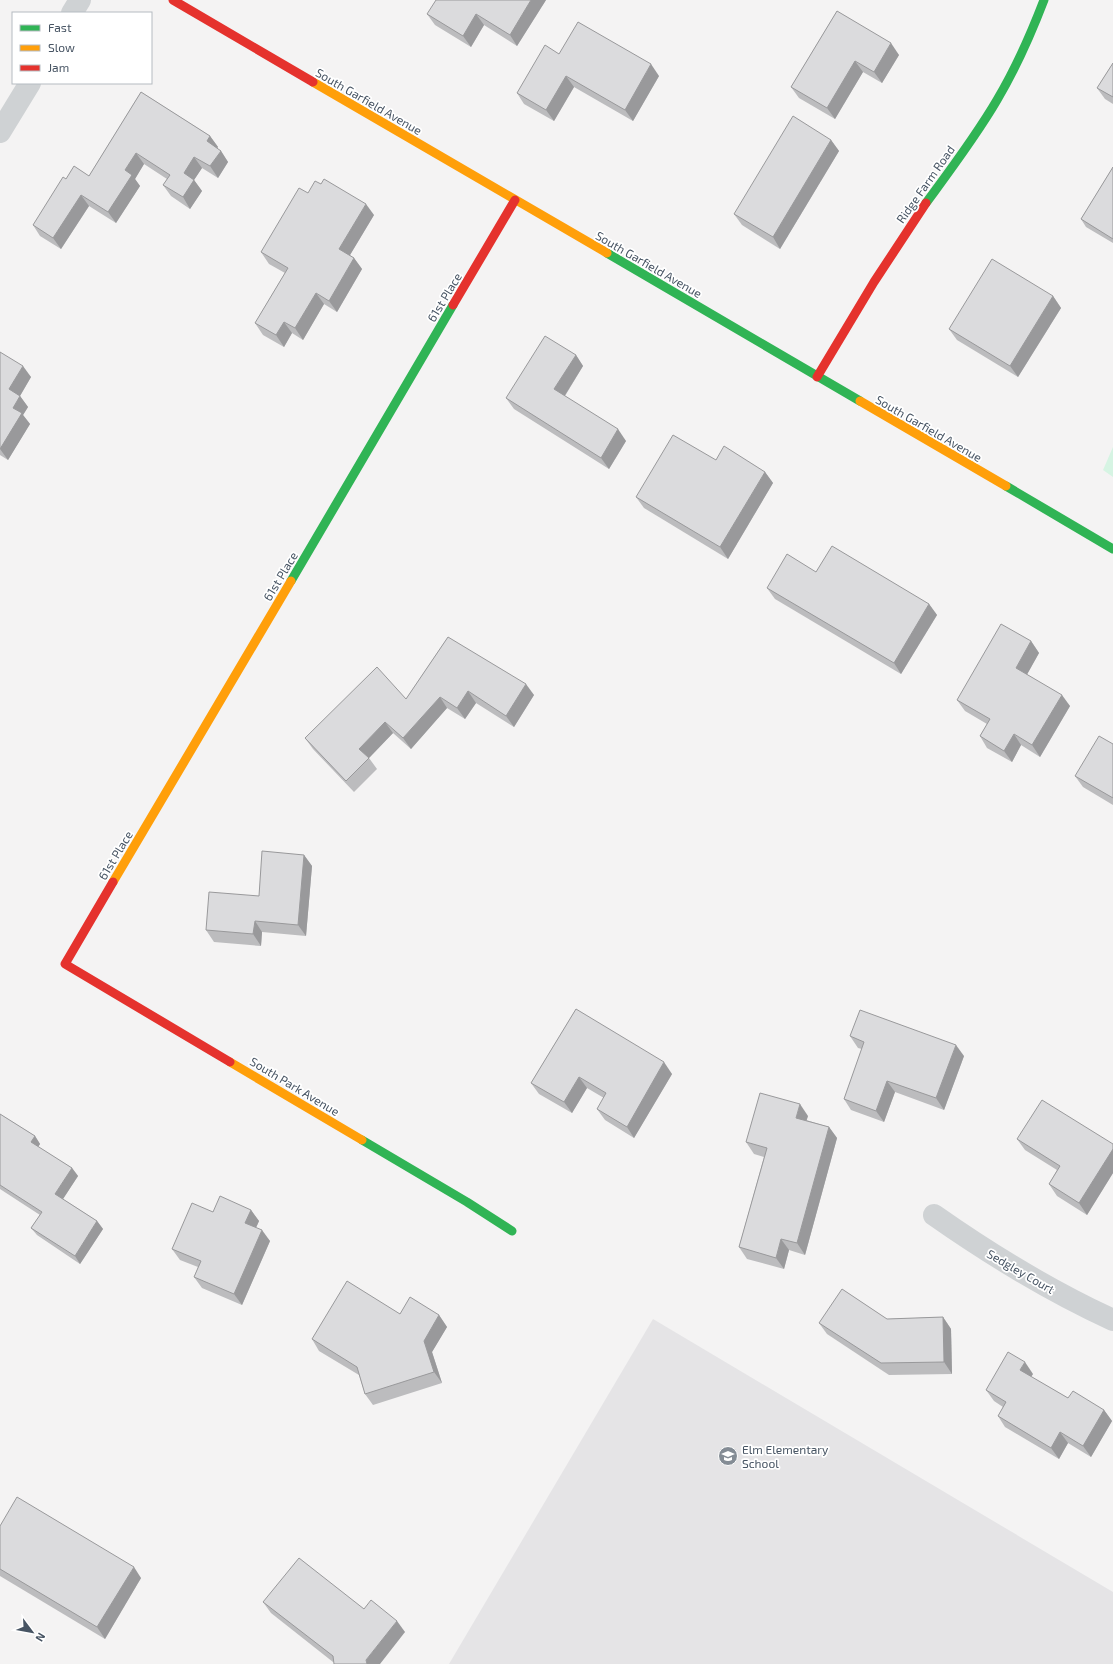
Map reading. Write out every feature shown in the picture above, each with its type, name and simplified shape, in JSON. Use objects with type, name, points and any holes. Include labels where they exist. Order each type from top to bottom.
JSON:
[{"type":"street","points":[[73,12],[80,0]]},
{"type":"street","name":"South Garfield Avenue","points":[[173,0],[1113,549]]},
{"type":"street","name":"Ridge Farm Road","points":[[817,377],[868,292],[909,228],[982,124],[1008,81],[1030,35],[1044,0]]},
{"type":"street","points":[[0,132],[29,84]]},
{"type":"street","name":"61st Place","points":[[65,964],[515,200]]},
{"type":"street","name":"South Park Avenue","points":[[65,964],[467,1202],[512,1231]]},
{"type":"street","name":"Sedgley Court","points":[[934,1215],[986,1251],[1073,1301],[1113,1320]]},
{"type":"shaded area","name":"Elm Elementary School","points":[[653,1319],[1113,1592],[1113,1664],[449,1664]]},
{"type":"green space","points":[[1113,447],[1113,477],[1103,470]]},
{"type":"building","points":[[436,0],[531,0],[510,35],[476,14],[463,36],[427,14]]},
{"type":"building","points":[[837,11],[891,43],[874,72],[855,61],[827,108],[791,87]]},
{"type":"building","points":[[578,22],[651,64],[625,110],[566,76],[546,110],[517,93],[545,45],[559,54]]},
{"type":"building","points":[[1113,63],[1113,97],[1097,88]]},
{"type":"building","points":[[141,92],[210,136],[207,141],[221,151],[210,166],[194,157],[184,173],[194,180],[183,197],[163,185],[170,175],[136,153],[125,170],[132,175],[108,212],[81,195],[53,238],[33,225],[63,177],[66,179],[74,166],[89,176]]},
{"type":"building","points":[[793,116],[831,140],[773,237],[734,214]]},
{"type":"building","points":[[1113,167],[1113,239],[1081,219]]},
{"type":"building","points":[[324,179],[366,204],[339,249],[354,258],[329,301],[316,293],[295,328],[284,322],[276,335],[255,323],[288,268],[261,252],[299,188],[308,193],[315,181],[321,184]]},
{"type":"building","points":[[992,259],[1053,296],[1010,366],[949,329]]},
{"type":"building","points":[[545,336],[576,355],[554,389],[618,429],[601,458],[506,398]]},
{"type":"building","points":[[0,352],[23,366],[9,389],[20,396],[13,408],[22,413],[0,449]]},
{"type":"building","points":[[673,435],[716,460],[724,446],[765,472],[720,547],[636,497]]},
{"type":"building","points":[[832,546],[929,604],[894,663],[767,588],[787,554],[816,572]]},
{"type":"building","points":[[1001,624],[1031,641],[1016,668],[1062,695],[1032,745],[1014,734],[1004,751],[980,736],[990,719],[957,700]]},
{"type":"building","points":[[448,637],[526,684],[506,716],[468,691],[457,708],[440,697],[403,738],[385,722],[359,749],[369,758],[346,781],[305,738],[377,667],[406,699]]},
{"type":"building","points":[[1099,736],[1113,744],[1113,798],[1075,776]]},
{"type":"building","points":[[262,851],[304,855],[298,925],[255,921],[253,934],[206,930],[209,892],[259,896]]},
{"type":"building","points":[[576,1009],[664,1062],[627,1127],[597,1109],[606,1093],[579,1077],[564,1102],[531,1083]]},
{"type":"building","points":[[860,1010],[956,1045],[936,1098],[887,1081],[876,1111],[844,1099],[864,1042],[850,1036]]},
{"type":"building","points":[[760,1093],[800,1104],[796,1118],[829,1127],[797,1243],[781,1239],[776,1258],[739,1247],[767,1148],[746,1142]]},
{"type":"building","points":[[1042,1100],[1113,1144],[1113,1149],[1079,1203],[1049,1184],[1060,1166],[1017,1139]]},
{"type":"building","points":[[0,1114],[35,1136],[31,1142],[72,1168],[55,1194],[97,1221],[75,1256],[31,1228],[42,1212],[0,1185]]},
{"type":"building","points":[[220,1196],[251,1210],[245,1223],[262,1230],[234,1294],[194,1277],[201,1261],[172,1249],[192,1203],[213,1212]]},
{"type":"building","points":[[347,1281],[400,1314],[410,1297],[439,1315],[424,1341],[434,1372],[365,1394],[357,1367],[312,1339]]},
{"type":"building","points":[[842,1289],[887,1319],[943,1317],[944,1362],[881,1363],[819,1323]]},
{"type":"building","points":[[1008,1352],[1025,1362],[1020,1370],[1068,1398],[1073,1391],[1104,1410],[1083,1446],[1060,1432],[1051,1448],[998,1416],[1006,1402],[986,1390]]},
{"type":"building","points":[[17,1497],[134,1567],[97,1627],[0,1569],[0,1526]]},
{"type":"building","points":[[299,1558],[364,1609],[371,1600],[397,1621],[366,1660],[367,1664],[334,1664],[333,1656],[263,1602]]},
{"type":"traffic: fast","points":[[926,203],[972,139],[1011,76],[1044,0]]},
{"type":"traffic: fast","points":[[607,253],[860,401]]},
{"type":"traffic: fast","points":[[291,581],[453,305]]},
{"type":"traffic: fast","points":[[1006,486],[1113,549]]},
{"type":"traffic: fast","points":[[362,1140],[467,1202],[512,1231]]},
{"type":"traffic: slow","points":[[313,82],[607,253]]},
{"type":"traffic: slow","points":[[860,401],[1006,486]]},
{"type":"traffic: slow","points":[[113,882],[291,581]]},
{"type":"traffic: slow","points":[[230,1062],[362,1140]]},
{"type":"traffic: jam","points":[[173,0],[313,82]]},
{"type":"traffic: jam","points":[[453,305],[515,200]]},
{"type":"traffic: jam","points":[[817,377],[874,282],[926,203]]},
{"type":"traffic: jam","points":[[113,882],[65,964],[230,1062]]},
{"type":"place","name":"Elm Elementary School","points":[[728,1456]]}]
